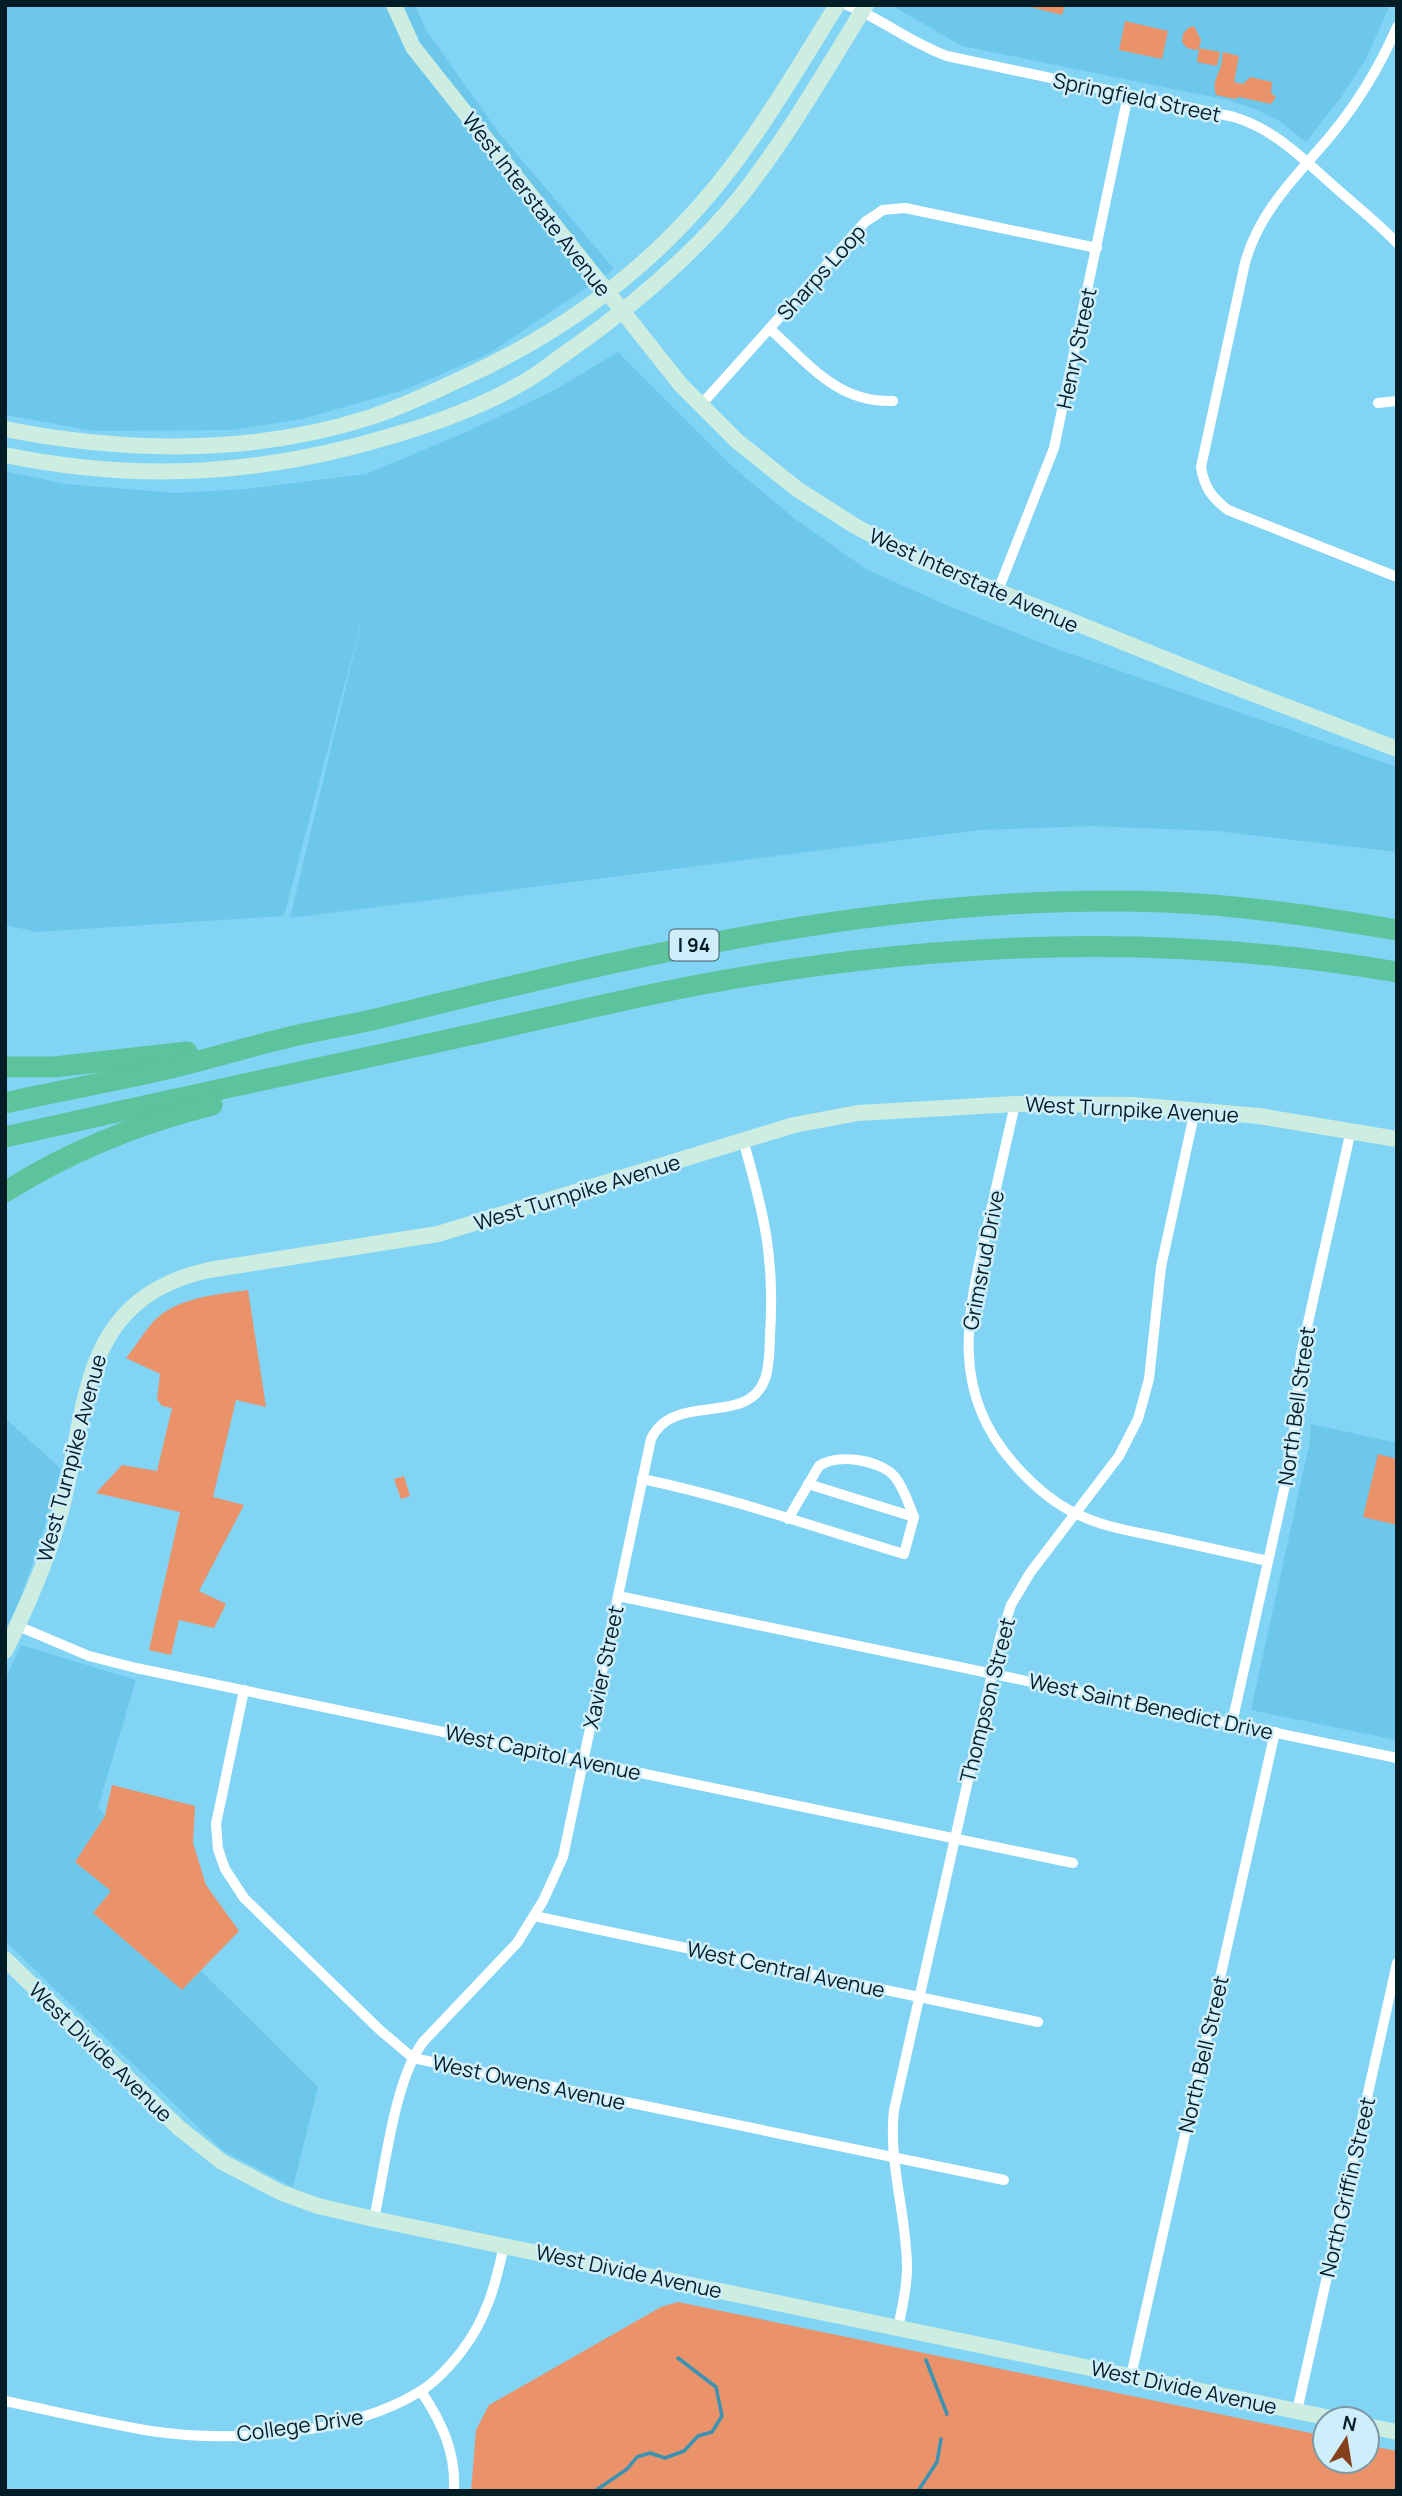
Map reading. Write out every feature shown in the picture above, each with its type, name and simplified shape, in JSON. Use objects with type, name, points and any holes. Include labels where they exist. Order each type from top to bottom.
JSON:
[{"type":"highway","name":"I 94","points":[[5,1103],[178,1066],[300,1035],[742,935],[912,911],[1018,904],[1164,902],[1323,918],[1397,930]]},
{"type":"highway","name":"I 94","points":[[5,1137],[657,994],[748,976],[858,960],[1029,947],[1123,947],[1303,959],[1397,972]]},
{"type":"highway","points":[[5,1192],[88,1148],[172,1116],[479,1041],[657,994]]},
{"type":"highway","points":[[5,1067],[54,1067],[204,1050],[300,1035]]},
{"type":"street","name":"West Interstate Avenue","points":[[394,5],[413,47],[622,313],[700,406],[774,471],[835,515],[918,559],[1356,736],[1397,749]]},
{"type":"street","points":[[5,429],[121,444],[192,447],[256,442],[325,429],[374,416],[507,358],[607,293],[664,243],[726,174],[768,115],[836,5]]},
{"type":"street","points":[[5,455],[104,470],[184,472],[254,467],[327,454],[443,421],[528,379],[622,313],[673,268],[740,196],[784,135],[859,7]]},
{"type":"street","name":"Springfield Street","points":[[859,7],[919,45],[947,56],[1245,120],[1266,130],[1306,162],[1397,243]]},
{"type":"street","points":[[1396,31],[1378,68],[1357,101],[1269,208],[1249,250],[1202,453],[1203,480],[1216,500],[1228,510],[1397,577]]},
{"type":"street","name":"Henry Street","points":[[997,593],[1054,448],[1128,95]]},
{"type":"street","name":"Sharps Loop","points":[[700,406],[865,222],[883,210],[905,208],[1097,247]]},
{"type":"street","points":[[770,329],[838,389],[867,400],[893,401]]},
{"type":"street","points":[[1378,403],[1397,401]]},
{"type":"street","name":"West Turnpike Avenue","points":[[5,1651],[18,1626],[59,1518],[97,1354],[121,1318],[145,1296],[176,1279],[209,1270],[438,1234],[743,1140],[804,1123],[858,1113],[1015,1104],[1111,1104],[1259,1116],[1397,1139]]},
{"type":"street","name":"Grimsrud Drive","points":[[1015,1104],[971,1301],[968,1332],[969,1364],[979,1406],[1001,1448],[1033,1484],[1075,1514],[1111,1527],[1268,1561]]},
{"type":"street","name":"Thompson Street","points":[[898,2328],[907,2268],[894,2157],[894,2110],[991,1673],[1011,1605],[1030,1573],[1119,1456],[1143,1405],[1150,1372],[1161,1267],[1195,1110]]},
{"type":"street","name":"North Bell Street","points":[[1232,1723],[1294,1442],[1301,1354],[1351,1130]]},
{"type":"street","name":"Xavier Street","points":[[374,2219],[401,2089],[413,2058],[424,2042],[508,1954],[534,1916],[562,1857],[651,1439],[663,1422],[684,1413],[747,1400],[762,1386],[767,1374],[773,1296],[771,1258],[765,1218],[743,1140]]},
{"type":"street","points":[[642,1479],[677,1486],[904,1554],[914,1517],[896,1478],[886,1469],[850,1458],[827,1461],[819,1466],[788,1519]]},
{"type":"street","points":[[808,1484],[914,1517]]},
{"type":"street","name":"West Saint Benedict Drive","points":[[618,1596],[1397,1758]]},
{"type":"street","name":"West Capitol Avenue","points":[[18,1626],[89,1656],[1073,1863]]},
{"type":"street","name":"West Owens Avenue","points":[[244,1690],[216,1824],[218,1849],[225,1869],[244,1898],[413,2058],[1004,2180]]},
{"type":"street","name":"North Bell Street","points":[[1131,2376],[1275,1732]]},
{"type":"street","name":"West Central Avenue","points":[[534,1916],[1038,2022]]},
{"type":"street","name":"West Divide Avenue","points":[[5,1959],[179,2128],[222,2162],[282,2193],[318,2206],[1311,2414]]},
{"type":"street","name":"North Griffin Street","points":[[1297,2411],[1397,1963]]},
{"type":"street","name":"College Drive","points":[[5,2401],[150,2431],[233,2435],[281,2431],[357,2418],[388,2408],[421,2391],[453,2362],[480,2324],[496,2283],[504,2245]]},
{"type":"street","points":[[421,2391],[450,2444],[455,2476],[454,2491]]},
{"type":"shaded area","points":[[5,5],[415,5],[426,30],[499,133],[614,269],[490,353],[407,389],[302,419],[233,430],[94,431],[5,415]]},
{"type":"shaded area","points":[[891,5],[1390,5],[1365,61],[1306,142],[1278,120],[1228,100],[962,46]]},
{"type":"shaded area","points":[[1022,5],[1065,5],[1062,15]]},
{"type":"shaded area","points":[[1125,21],[1168,31],[1162,59],[1119,50]]},
{"type":"shaded area","points":[[1194,26],[1201,40],[1199,48],[1220,52],[1217,66],[1197,62],[1199,49],[1187,48],[1182,42],[1183,34]]},
{"type":"shaded area","points":[[1223,52],[1239,56],[1234,82],[1243,84],[1250,77],[1272,82],[1271,93],[1276,97],[1271,104],[1216,95],[1215,83]]},
{"type":"shaded area","points":[[618,352],[732,466],[795,519],[866,569],[1054,648],[1397,767],[1397,852],[1216,831],[1092,826],[980,830],[290,918],[366,603],[284,916],[37,932],[5,925],[5,471],[65,484],[175,493],[247,489],[366,474],[464,433],[555,390]]},
{"type":"shaded area","points":[[248,1290],[266,1407],[236,1400],[213,1497],[244,1505],[199,1591],[226,1604],[214,1628],[179,1620],[171,1655],[149,1650],[180,1512],[96,1493],[122,1465],[157,1471],[172,1408],[162,1406],[157,1399],[160,1374],[126,1358],[152,1323],[172,1308],[209,1296]]},
{"type":"shaded area","points":[[5,1418],[61,1469],[41,1539],[21,1596],[5,1631]]},
{"type":"shaded area","points":[[1311,1424],[1397,1443],[1397,1740],[1251,1710],[1309,1445]]},
{"type":"shaded area","points":[[1378,1454],[1397,1459],[1397,1525],[1363,1517]]},
{"type":"shaded area","points":[[404,1476],[410,1496],[401,1499],[394,1479]]},
{"type":"shaded area","points":[[21,1645],[136,1680],[98,1807],[105,1816],[75,1862],[111,1891],[93,1913],[182,1990],[201,1971],[318,2087],[293,2187],[222,2150],[5,1941],[5,1680]]},
{"type":"shaded area","points":[[112,1785],[195,1806],[193,1843],[206,1885],[239,1931],[182,1990],[93,1913],[111,1891],[75,1862],[105,1816]]},
{"type":"shaded area","points":[[678,2302],[1311,2433],[1311,2475],[1381,2475],[1381,2448],[1397,2451],[1397,2491],[471,2491],[476,2430],[489,2405],[661,2307]]},
{"type":"waterway","points":[[595,2491],[627,2469],[637,2457],[650,2453],[665,2458],[684,2451],[698,2436],[712,2432],[722,2416],[716,2387],[678,2358]]},
{"type":"waterway","points":[[926,2360],[947,2414]]},
{"type":"waterway","points":[[918,2491],[937,2462],[941,2439]]}]
